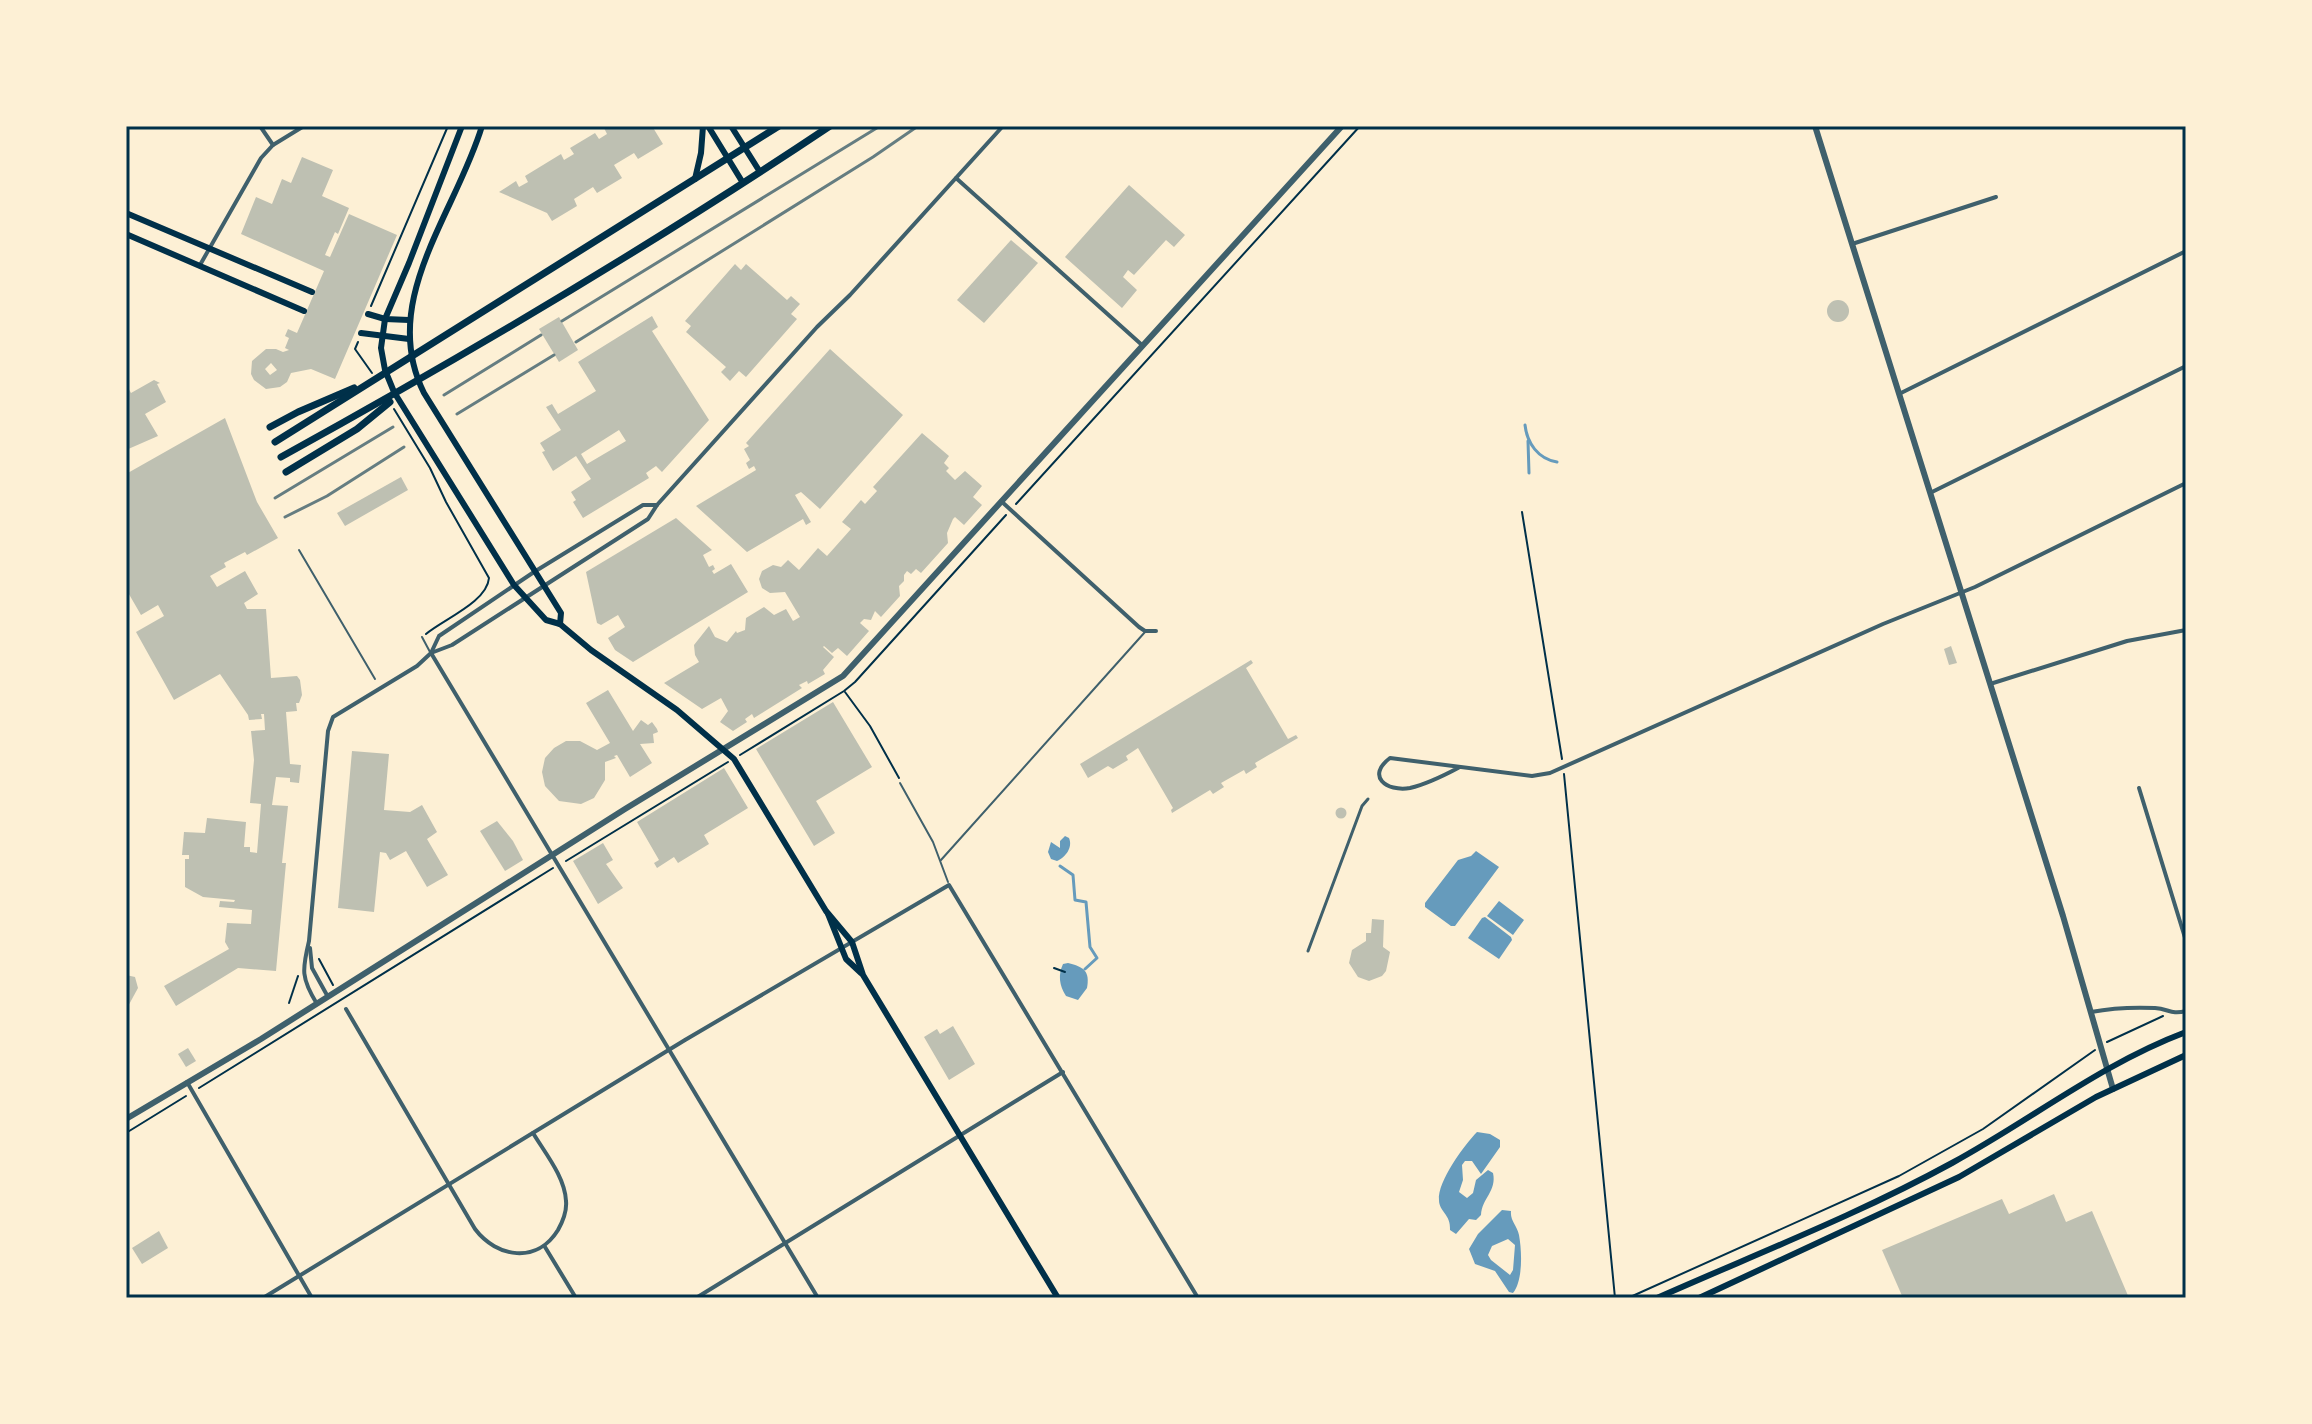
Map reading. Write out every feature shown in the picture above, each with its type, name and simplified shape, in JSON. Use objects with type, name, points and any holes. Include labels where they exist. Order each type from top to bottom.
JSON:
[{"type":"highway","points":[[275,442],[779,126]]},
{"type":"highway","points":[[281,457],[406,389],[743,183],[830,126]]},
{"type":"highway","points":[[270,427],[373,380]]},
{"type":"highway","points":[[286,472],[357,429],[406,389]]},
{"type":"main road","points":[[462,126],[385,319],[381,338],[383,357],[394,392],[514,585],[546,620],[560,624],[591,650],[677,710],[725,748],[734,759],[826,911],[846,959],[863,975]]},
{"type":"main road","points":[[482,126],[418,281],[409,320],[409,340],[420,384],[561,613],[560,624]]},
{"type":"main road","points":[[705,126],[743,183]]},
{"type":"main road","points":[[695,179],[705,126]]},
{"type":"main road","points":[[731,126],[760,172]]},
{"type":"main road","points":[[126,213],[312,292]]},
{"type":"main road","points":[[126,234],[304,311]]},
{"type":"main road","points":[[368,314],[385,319],[409,320]]},
{"type":"main road","points":[[361,333],[409,340]]},
{"type":"main road","points":[[826,911],[852,942],[863,975],[1058,1298]]},
{"type":"main road","points":[[1657,1298],[1918,1181],[1989,1142],[2107,1068],[2186,1032]]},
{"type":"main road","points":[[1699,1298],[1959,1177],[2113,1089],[2186,1055]]},
{"type":"street","points":[[260,126],[273,145]]},
{"type":"street","points":[[200,266],[249,175],[273,145],[304,126]]},
{"type":"street","points":[[431,653],[446,648],[648,519],[657,505],[817,327],[850,295],[1003,126]]},
{"type":"street","points":[[126,1119],[317,1004],[843,676],[1342,126]]},
{"type":"street","points":[[1815,126],[2113,1089]]},
{"type":"street","points":[[956,178],[1143,345]]},
{"type":"street","points":[[1852,244],[1996,197]]},
{"type":"street","points":[[1899,394],[2186,251]]},
{"type":"street","points":[[1930,493],[2186,366]]},
{"type":"street","points":[[1458,768],[1412,787],[1392,789],[1381,782],[1383,763],[1390,758],[1532,776],[1550,773],[1883,624],[1960,593],[2186,483]]},
{"type":"street","points":[[1001,501],[1145,631],[1156,631]]},
{"type":"street","points":[[317,1004],[304,982],[302,971],[309,941],[328,731],[337,713],[417,666],[431,653],[439,636],[534,572],[643,505],[657,505]]},
{"type":"street","points":[[1990,684],[2127,641],[2186,630]]},
{"type":"street","points":[[431,653],[818,1298]]},
{"type":"street","points":[[2139,788],[2186,941]]},
{"type":"street","points":[[1308,951],[1362,806],[1368,799]]},
{"type":"street","points":[[263,1298],[841,947],[949,885],[1197,1298]]},
{"type":"street","points":[[309,941],[312,968],[328,997]]},
{"type":"street","points":[[2091,1012],[2116,1007],[2160,1008],[2175,1014],[2186,1011]]},
{"type":"street","points":[[346,1009],[475,1229],[488,1243],[512,1253],[527,1253],[545,1247],[562,1222],[567,1203],[563,1185],[533,1133]]},
{"type":"street","points":[[696,1298],[1063,1072]]},
{"type":"street","points":[[187,1082],[312,1298]]},
{"type":"street","points":[[545,1247],[576,1298]]},
{"type":"lane","points":[[299,550],[375,679]]},
{"type":"lane","points":[[941,860],[1143,637],[1145,631]]},
{"type":"lane","points":[[422,637],[431,653]]},
{"type":"lane","points":[[900,783],[941,860],[949,885]]},
{"type":"path","points":[[375,296],[448,126]]},
{"type":"path","points":[[1015,505],[1360,126]]},
{"type":"path","points":[[355,349],[373,380]]},
{"type":"path","points":[[390,404],[487,570],[489,581],[481,596],[432,629]]},
{"type":"path","points":[[1522,512],[1561,752]]},
{"type":"path","points":[[844,691],[873,731],[897,772],[900,783]]},
{"type":"path","points":[[570,858],[724,764]]},
{"type":"path","points":[[1564,780],[1615,1298]]},
{"type":"path","points":[[126,1133],[549,871]]},
{"type":"path","points":[[320,962],[332,984]]},
{"type":"path","points":[[1054,968],[1065,972]]},
{"type":"path","points":[[289,1003],[293,987]]},
{"type":"path","points":[[2118,1036],[2175,1014]]},
{"type":"path","points":[[1628,1298],[1899,1176],[1983,1129],[2074,1063]]},
{"type":"water","points":[[1065,836],[1070,841],[1068,851],[1057,861],[1051,859],[1048,852],[1051,842],[1060,848],[1060,841]]},
{"type":"water","points":[[1476,851],[1499,867],[1455,926],[1451,926],[1425,907],[1425,903],[1458,860]]},
{"type":"water","points":[[1499,901],[1524,920],[1513,935],[1487,916]]},
{"type":"water","points":[[1485,917],[1512,940],[1499,959],[1468,938]]},
{"type":"water","points":[[1068,963],[1082,968],[1088,977],[1087,988],[1078,1000],[1066,996],[1061,984],[1061,968]]},
{"type":"water","points":[[1477,1132],[1500,1140],[1500,1147],[1481,1174],[1472,1161],[1465,1161],[1459,1192],[1467,1198],[1473,1193],[1476,1180],[1488,1170],[1493,1173],[1493,1185],[1481,1215],[1476,1220],[1469,1219],[1456,1234],[1450,1230],[1449,1220],[1441,1208],[1440,1192],[1453,1164]]},
{"type":"water","points":[[1502,1210],[1511,1211],[1519,1235],[1521,1257],[1519,1281],[1513,1293],[1509,1292],[1495,1271],[1475,1264],[1469,1249],[1478,1234]],"holes":[[[1508,1239],[1515,1245],[1513,1270],[1510,1275],[1488,1255],[1492,1246]]]},
{"type":"building","points":[[603,126],[652,126],[663,144],[638,159],[634,153],[614,165],[622,178],[597,193],[593,187],[574,199],[577,206],[552,221],[547,213],[499,192],[516,181],[519,187],[528,182],[525,176],[561,154],[564,160],[574,154],[570,148],[595,133],[599,139],[607,134]]},
{"type":"building","points":[[302,157],[333,170],[322,196],[349,208],[325,255],[330,257],[349,214],[397,235],[335,379],[311,369],[291,373],[287,382],[280,387],[266,389],[251,374],[252,361],[266,349],[289,350],[285,348],[288,329],[297,333],[324,271],[241,234],[256,197],[272,204],[282,179],[291,183]],"holes":[[[271,363],[277,370],[270,375],[265,369]]]},
{"type":"building","points":[[1129,185],[1185,235],[1174,247],[1166,240],[1134,275],[1128,270],[1123,277],[1137,290],[1122,308],[1065,257]]},
{"type":"building","points":[[1011,240],[1038,263],[984,323],[957,300]]},
{"type":"building","points":[[735,264],[741,270],[746,264],[787,300],[791,296],[800,304],[791,314],[797,319],[746,377],[739,371],[730,381],[721,372],[726,367],[686,332],[691,326],[685,321]]},
{"type":"building","points":[[1838,300],[1846,303],[1849,311],[1846,319],[1838,322],[1830,319],[1827,311],[1830,303]]},
{"type":"building","points":[[652,316],[658,327],[652,331],[709,420],[662,472],[656,466],[646,473],[649,478],[583,518],[571,492],[591,479],[576,456],[553,471],[540,443],[561,430],[546,407],[552,404],[558,414],[596,391],[578,362]],"holes":[[[619,430],[626,441],[587,464],[581,454]]]},
{"type":"building","points":[[559,317],[578,350],[559,362],[539,329]]},
{"type":"building","points":[[830,349],[903,415],[820,509],[801,492],[795,495],[811,522],[806,525],[803,519],[747,552],[696,506],[756,470],[754,466],[749,469],[746,463],[750,460],[744,449],[749,446],[746,443]]},
{"type":"building","points":[[154,380],[160,383],[157,384],[166,402],[145,414],[158,436],[126,450],[126,384],[131,393]]},
{"type":"building","points":[[225,418],[257,502],[278,538],[247,555],[245,552],[224,563],[226,567],[210,576],[217,587],[245,571],[258,594],[244,603],[247,609],[266,609],[271,678],[297,676],[300,680],[302,695],[296,703],[297,711],[286,712],[290,764],[301,765],[299,783],[290,782],[290,778],[276,777],[272,805],[288,806],[276,971],[238,968],[176,1006],[164,986],[229,949],[225,942],[227,923],[251,924],[252,910],[219,907],[220,901],[235,900],[203,897],[185,887],[185,859],[189,859],[189,855],[182,855],[184,832],[205,833],[207,818],[246,822],[244,847],[250,847],[250,852],[257,853],[261,804],[250,803],[254,760],[251,731],[265,730],[264,714],[261,714],[262,719],[249,720],[220,674],[174,700],[136,632],[164,616],[158,605],[141,615],[126,589],[126,474]]},
{"type":"building","points":[[922,433],[949,456],[944,463],[949,468],[946,471],[955,480],[965,471],[982,486],[973,497],[982,505],[964,525],[955,517],[953,519],[947,533],[948,543],[921,573],[916,569],[911,574],[907,571],[899,586],[900,596],[881,617],[875,611],[871,620],[864,619],[860,623],[869,631],[847,656],[838,648],[832,653],[824,646],[834,657],[823,670],[825,674],[808,684],[807,681],[799,685],[802,688],[754,718],[752,714],[745,719],[747,722],[733,731],[720,722],[728,711],[721,698],[702,709],[664,683],[699,662],[694,645],[709,626],[715,637],[727,642],[736,631],[745,630],[746,618],[764,607],[774,615],[786,609],[793,621],[800,617],[785,592],[770,593],[762,588],[759,579],[762,571],[773,565],[781,567],[788,560],[799,570],[818,548],[827,556],[851,529],[842,522],[861,500],[865,504],[877,491],[873,487]]},
{"type":"building","points":[[401,477],[408,490],[345,526],[337,513]]},
{"type":"building","points":[[676,518],[712,550],[703,555],[709,567],[713,565],[714,574],[731,564],[748,592],[633,662],[615,650],[608,638],[625,627],[618,615],[601,625],[597,623],[586,572]]},
{"type":"building","points":[[1951,646],[1957,663],[1949,665],[1944,649]]},
{"type":"building","points":[[1251,660],[1253,663],[1246,668],[1288,739],[1296,735],[1298,738],[1255,763],[1257,767],[1246,774],[1244,770],[1221,783],[1224,787],[1213,794],[1210,790],[1172,813],[1173,808],[1138,748],[1126,756],[1128,760],[1113,769],[1108,766],[1088,778],[1080,764]]},
{"type":"building","points":[[608,690],[633,731],[641,720],[648,725],[652,722],[657,729],[658,732],[653,734],[654,743],[640,744],[652,763],[630,777],[617,755],[614,756],[616,758],[605,762],[605,780],[594,798],[581,804],[559,801],[545,786],[542,772],[545,758],[566,741],[580,741],[597,750],[610,743],[586,703]]},
{"type":"building","points":[[833,702],[872,767],[816,801],[835,833],[814,846],[756,749]]},
{"type":"building","points":[[352,751],[389,754],[384,810],[410,812],[422,805],[437,832],[427,839],[448,875],[427,887],[406,851],[390,860],[386,853],[380,852],[374,912],[338,908]]},
{"type":"building","points":[[724,768],[748,808],[704,835],[709,844],[678,863],[674,857],[657,868],[654,863],[659,860],[637,822]]},
{"type":"building","points":[[1341,808],[1346,813],[1341,818],[1336,813]]},
{"type":"building","points":[[497,821],[523,860],[505,871],[480,831]]},
{"type":"building","points":[[603,843],[613,860],[606,864],[623,888],[598,904],[573,861]]},
{"type":"building","points":[[1372,919],[1384,920],[1383,947],[1390,952],[1386,971],[1369,981],[1358,977],[1349,963],[1352,950],[1366,941],[1366,933],[1371,933]]},
{"type":"building","points":[[126,975],[135,977],[138,988],[126,1010]]},
{"type":"building","points":[[953,1026],[975,1064],[949,1080],[924,1037],[937,1029],[940,1034]]},
{"type":"building","points":[[188,1048],[196,1061],[186,1067],[178,1054]]},
{"type":"building","points":[[2054,1194],[2066,1222],[2092,1211],[2129,1298],[1903,1298],[1882,1250],[2002,1199],[2009,1214]]},
{"type":"building","points":[[159,1231],[168,1248],[142,1264],[132,1248]]},
{"type":"waterway","points":[[1525,425],[1535,449],[1557,462]]},
{"type":"waterway","points":[[1528,441],[1529,473]]},
{"type":"waterway","points":[[1060,866],[1073,875],[1075,900],[1086,902],[1090,947],[1097,958],[1085,969]]},
{"type":"railway","points":[[562,321],[880,126]]},
{"type":"railway","points":[[576,342],[918,126]]},
{"type":"railway","points":[[444,395],[541,335]]},
{"type":"railway","points":[[457,414],[554,355]]},
{"type":"railway","points":[[275,498],[393,427]]},
{"type":"railway","points":[[285,517],[327,496],[404,447]]}]
